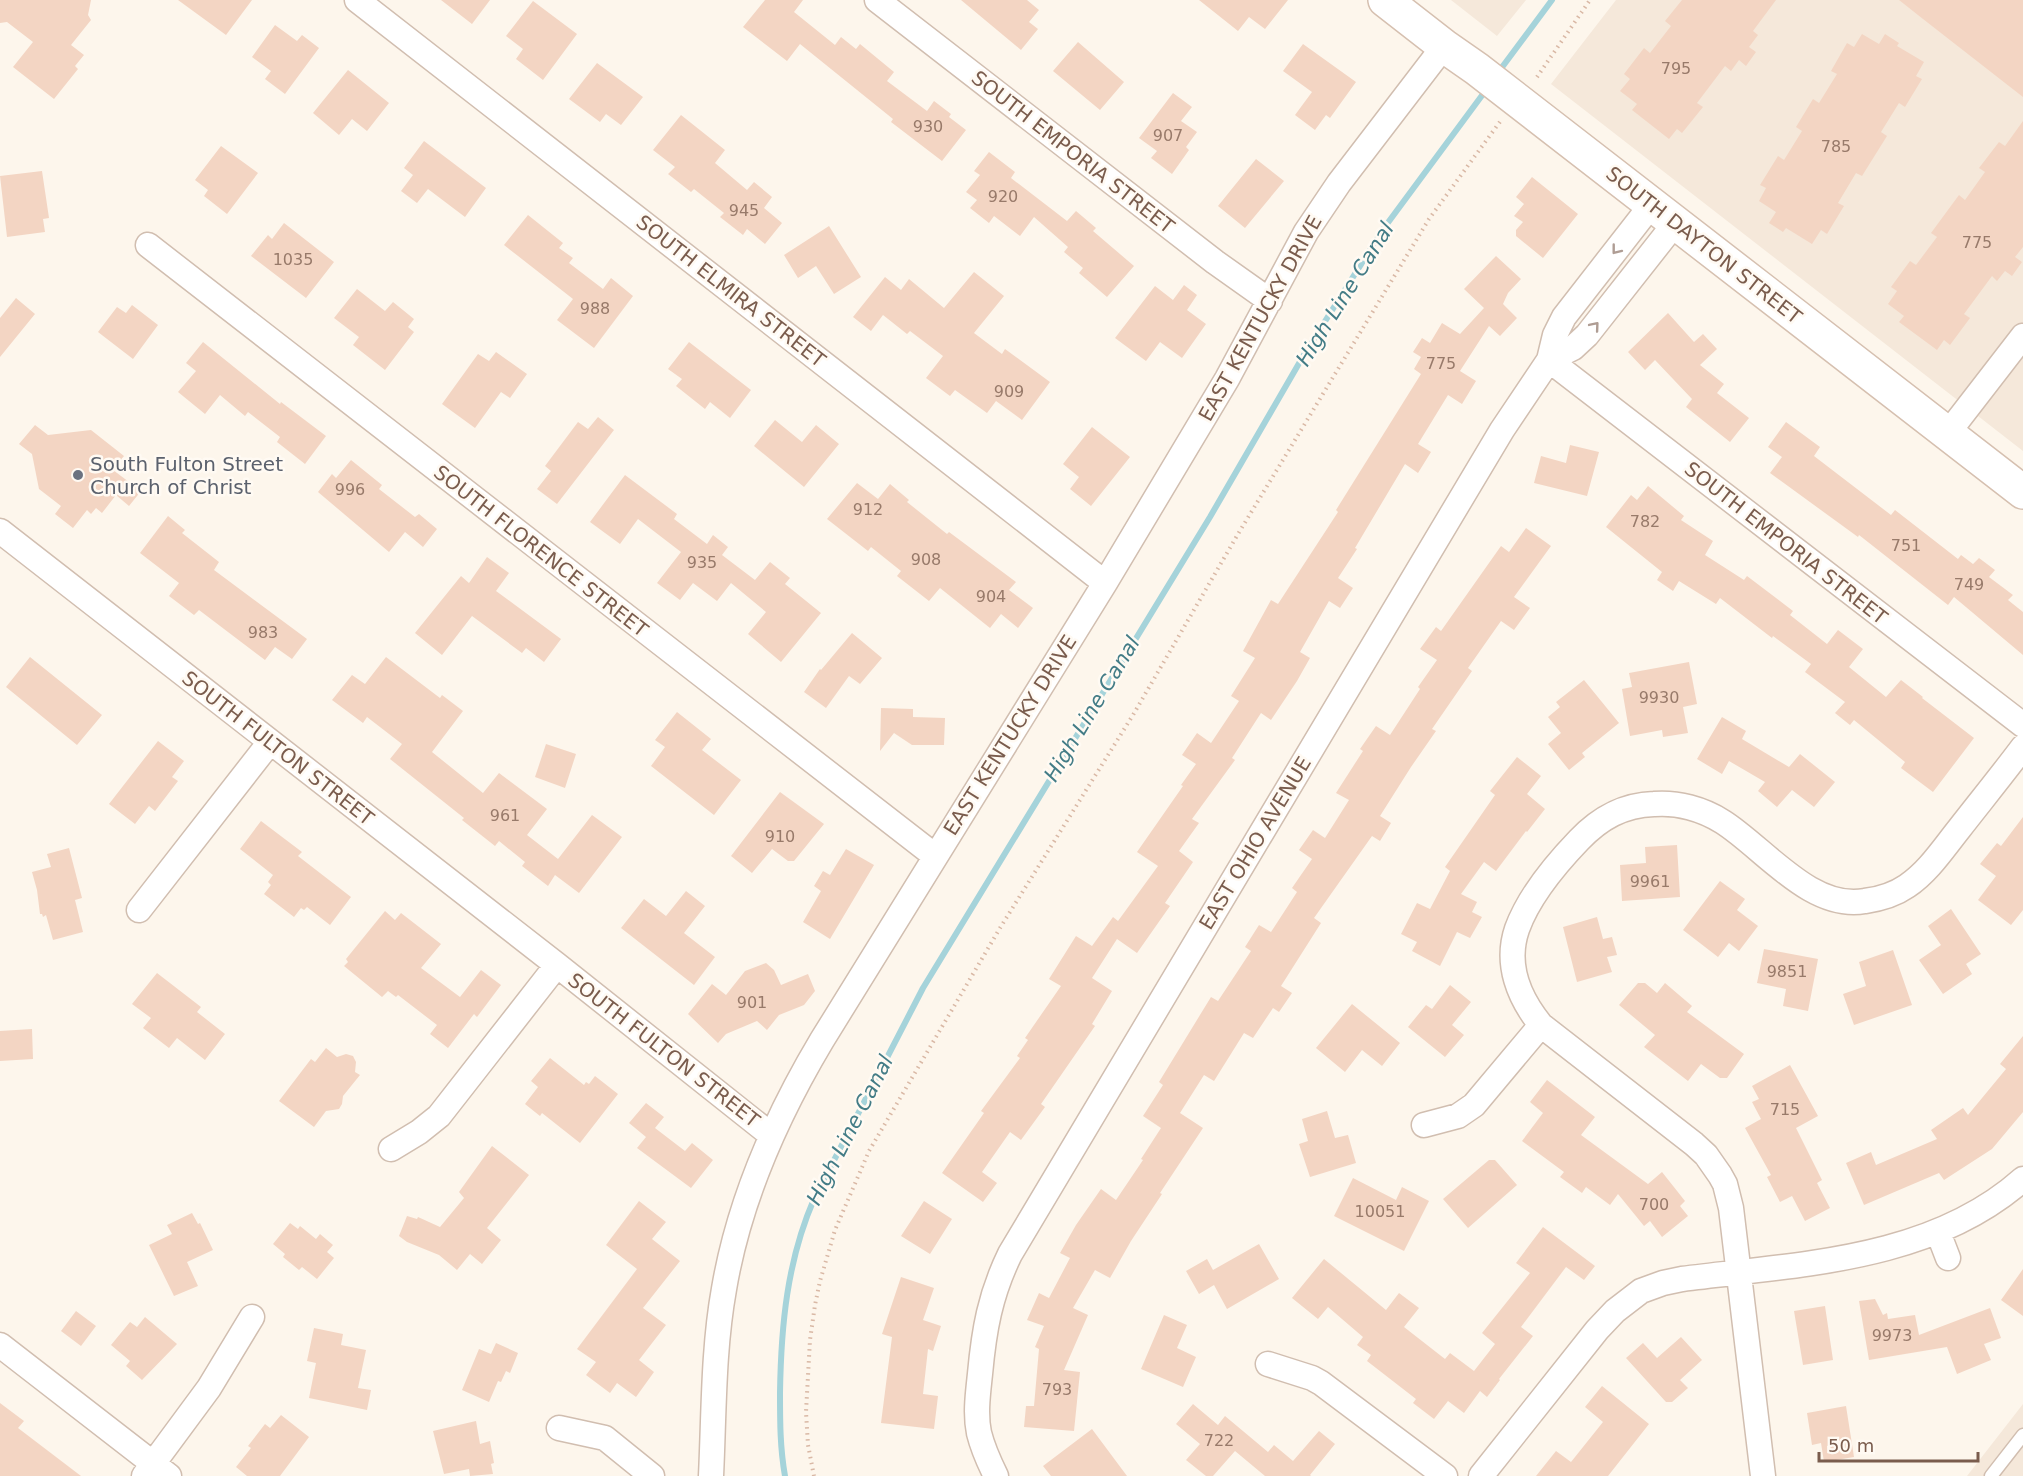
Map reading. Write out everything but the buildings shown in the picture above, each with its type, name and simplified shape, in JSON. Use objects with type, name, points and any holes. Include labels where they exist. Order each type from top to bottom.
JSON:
[{"type":"street","name":"SOUTH ELMIRA STREET","points":[[357,0],[1105,583]]},
{"type":"street","name":"SOUTH EMPORIA STREET","points":[[877,0],[1206,255],[1270,301]]},
{"type":"street","name":"SOUTH DAYTON STREET","points":[[1385,0],[1482,73],[1507,103],[1664,213],[2023,492]]},
{"type":"street","name":"EAST KENTUCKY DRIVE","points":[[711,1476],[715,1362],[723,1290],[744,1205],[771,1135],[802,1073],[1105,583],[1227,379],[1306,232],[1444,46]]},
{"type":"street","name":"EAST OHIO AVENUE","points":[[996,1476],[982,1445],[978,1422],[984,1336],[996,1286],[1023,1230],[1502,430],[1549,360],[1573,348],[1587,335],[1664,213]]},
{"type":"street","name":"SOUTH FLORENCE STREET","points":[[148,245],[935,856]]},
{"type":"street","points":[[1947,433],[2023,336]]},
{"type":"street","name":"SOUTH EMPORIA STREET","points":[[1549,360],[2023,725]]},
{"type":"street","name":"SOUTH FULTON STREET","points":[[0,531],[557,965],[771,1135]]},
{"type":"street","points":[[139,910],[270,742]]},
{"type":"street","points":[[1763,1476],[1739,1272],[1727,1192],[1711,1162],[1683,1134],[1541,1025],[1522,998],[1517,983],[1512,954],[1514,936],[1525,909],[1559,862],[1584,834],[1613,813],[1628,807],[1664,803],[1714,817],[1736,831],[1815,893],[1827,898],[1861,902],[1892,895],[1908,886],[1941,852],[2023,747]]},
{"type":"street","name":"SOUTH FULTON STREET","points":[[391,1149],[419,1132],[439,1116],[557,965]]},
{"type":"street","points":[[1424,1125],[1466,1112],[1485,1094],[1541,1025]]},
{"type":"street","points":[[1481,1476],[1597,1330],[1624,1302],[1641,1291],[1663,1283],[1860,1255],[1938,1232],[1988,1206],[2023,1179]]},
{"type":"street","points":[[1938,1232],[1948,1258]]},
{"type":"street","points":[[0,1345],[155,1472],[252,1317]]},
{"type":"street","points":[[1268,1364],[1321,1383],[1445,1476]]},
{"type":"street","points":[[559,1428],[605,1438],[652,1476]]},
{"type":"lane","points":[[1991,1476],[2023,1435]]},
{"type":"path","points":[[1537,77],[1590,0]]},
{"type":"path","points":[[814,1476],[807,1437],[806,1412],[809,1350],[815,1305],[819,1281],[835,1230],[868,1151],[1424,226],[1507,103]]},
{"type":"shaded area","points":[[1451,0],[1526,0],[1497,36]]},
{"type":"shaded area","points":[[1616,0],[2023,0],[2023,451],[1551,84]]},
{"type":"shaded area","points":[[2023,1404],[2023,1476],[1967,1476]]},
{"type":"waterway","name":"High Line Canal","points":[[1497,74],[1552,0]]},
{"type":"waterway","name":"High Line Canal","points":[[785,1476],[781,1445],[780,1403],[784,1319],[797,1246],[814,1199],[923,988],[1210,517],[1305,353],[1384,228],[1486,90]]},
{"type":"place","name":"South Fulton Street Church of Christ","points":[[78,475]]}]
